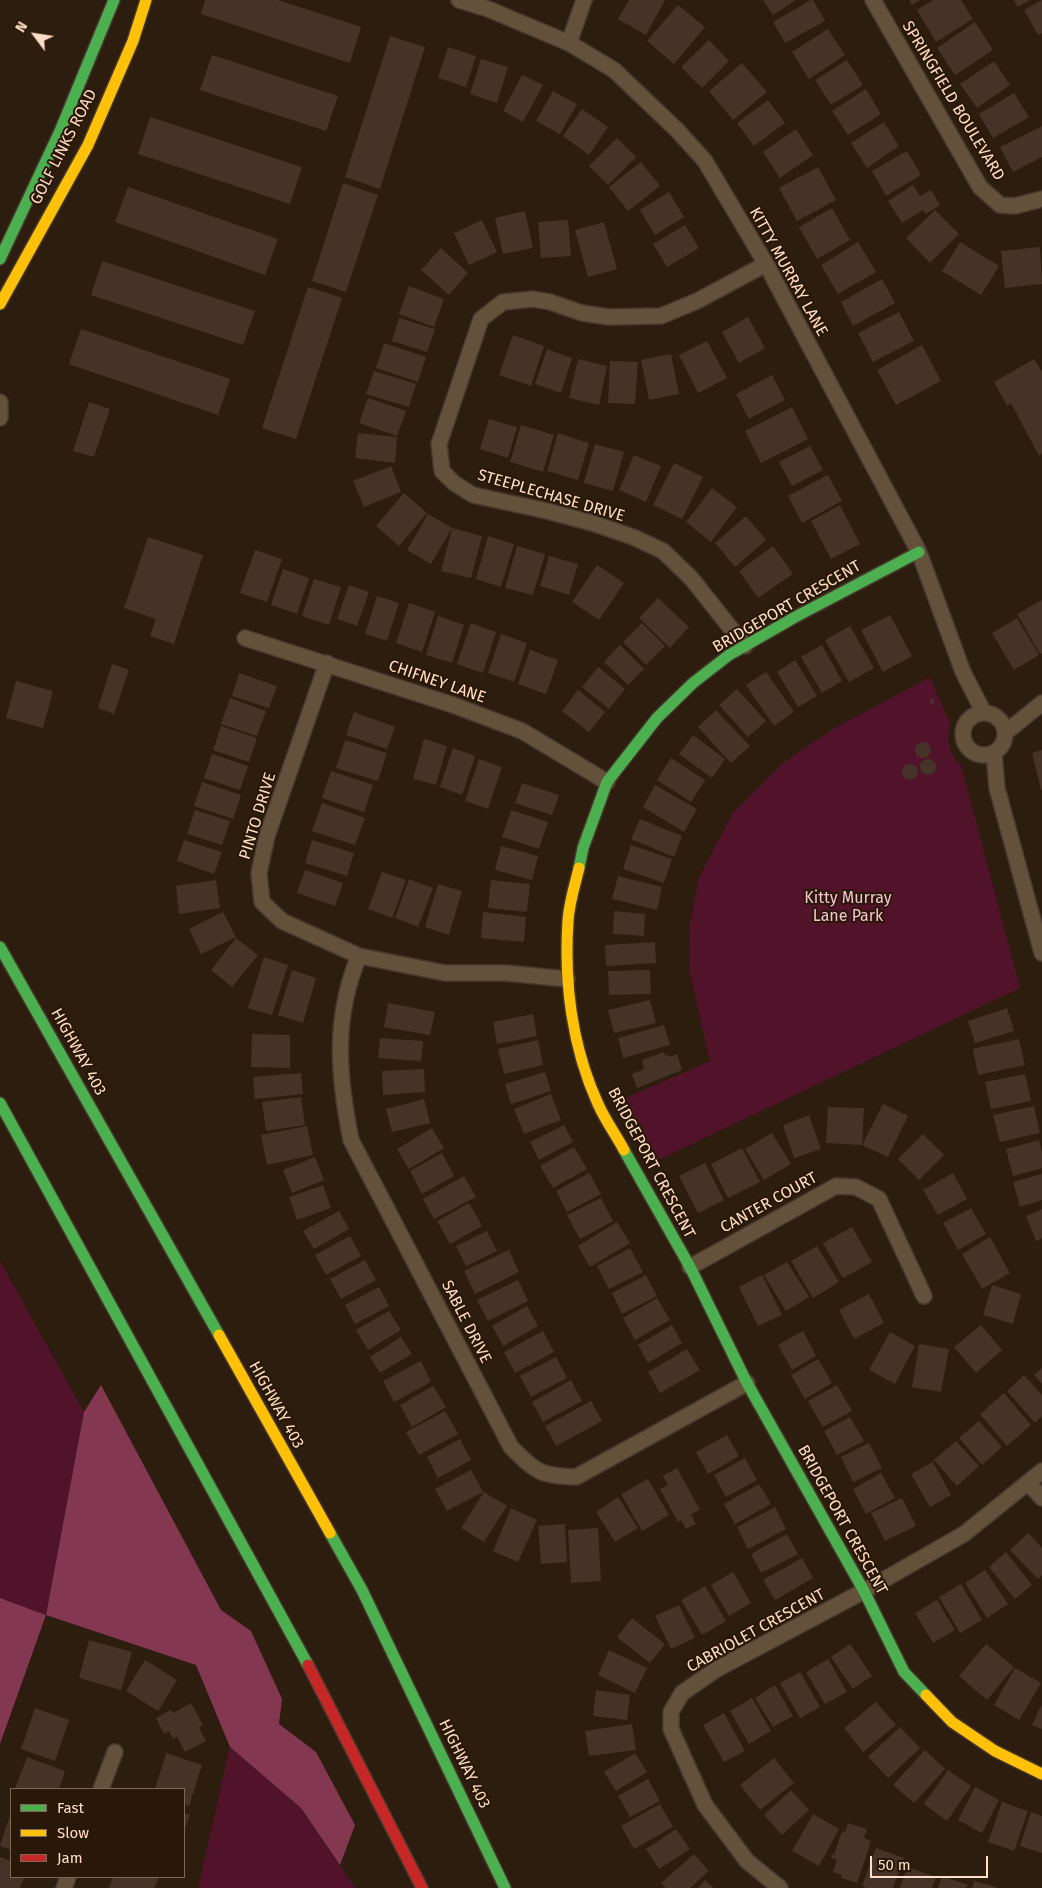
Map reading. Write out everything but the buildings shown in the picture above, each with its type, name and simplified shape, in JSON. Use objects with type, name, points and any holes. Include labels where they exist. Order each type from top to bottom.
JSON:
[{"type":"main road","name":"GOLF LINKS ROAD","points":[[0,259],[96,47],[114,0]]},
{"type":"main road","name":"GOLF LINKS ROAD","points":[[0,304],[88,145],[133,41],[146,0]]},
{"type":"main road","name":"BRIDGEPORT CRESCENT","points":[[919,552],[796,616],[729,655],[693,683],[657,718],[607,782],[583,848],[568,919],[567,979],[575,1032],[598,1104],[690,1268],[747,1383],[864,1591],[904,1672],[952,1722],[995,1751],[1042,1774]]},
{"type":"main road","name":"HIGHWAY 403","points":[[0,947],[362,1590],[505,1888]]},
{"type":"main road","points":[[0,1103],[302,1654],[422,1888]]},
{"type":"street","name":"KITTY MURRAY LANE","points":[[459,0],[488,9],[569,43],[614,70],[677,130],[705,161],[766,264],[919,552],[964,672],[977,716]]},
{"type":"street","points":[[569,43],[584,0]]},
{"type":"street","name":"SPRINGFIELD BOULEVARD","points":[[873,0],[980,187],[1000,205],[1015,206],[1042,199]]},
{"type":"street","name":"STEEPLECHASE DRIVE","points":[[745,646],[692,578],[663,551],[632,537],[592,523],[473,495],[454,484],[442,471],[439,444],[481,319],[503,302],[533,299],[550,302],[582,313],[609,317],[661,316],[697,301],[766,264]]},
{"type":"street","points":[[0,402],[0,418]]},
{"type":"street","name":"CHIFNEY LANE","points":[[245,638],[453,705],[522,731],[607,782]]},
{"type":"street","name":"PINTO DRIVE","points":[[327,663],[267,836],[259,873],[262,902],[282,921],[359,956],[446,973],[506,972],[567,979]]},
{"type":"street","points":[[1002,727],[1042,702]]},
{"type":"street","points":[[977,716],[993,716],[1002,727],[1003,743],[994,753],[986,756],[979,755],[966,747],[963,731],[977,716]]},
{"type":"street","points":[[994,753],[997,788],[1042,953]]},
{"type":"street","points":[[979,755],[997,788]]},
{"type":"street","name":"SABLE DRIVE","points":[[359,956],[350,978],[341,1022],[339,1065],[343,1100],[351,1140],[511,1447],[533,1469],[553,1476],[576,1477],[747,1383]]},
{"type":"street","name":"CANTER COURT","points":[[690,1268],[836,1186],[856,1187],[879,1199],[924,1296]]},
{"type":"street","name":"CABRIOLET CRESCENT","points":[[780,1888],[747,1861],[705,1806],[671,1729],[671,1712],[682,1694],[717,1669],[864,1591],[964,1534],[1042,1470]]},
{"type":"street","points":[[1028,1483],[1042,1498]]},
{"type":"street","points":[[101,1788],[115,1752]]},
{"type":"green space","name":"Kitty Murray Lane Park","points":[[930,677],[950,723],[948,741],[954,758],[961,765],[1020,988],[654,1162],[623,1099],[710,1061],[689,969],[690,924],[699,877],[733,813],[783,763],[833,729]]},
{"type":"green space","points":[[0,1261],[84,1412],[46,1615],[0,1598]]},
{"type":"green space","points":[[230,1747],[301,1808],[355,1888],[198,1888]]},
{"type":"shaded area","points":[[101,1385],[221,1610],[251,1631],[282,1699],[279,1724],[316,1752],[355,1825],[340,1865],[301,1808],[230,1747],[196,1665],[46,1615],[84,1412]]},
{"type":"shaded area","points":[[0,1598],[46,1615],[0,1744]]},
{"type":"traffic: fast","points":[[0,259],[60,131],[114,0]]},
{"type":"traffic: fast","points":[[579,868],[583,848],[607,782],[657,718],[693,683],[729,655],[797,616],[919,552]]},
{"type":"traffic: fast","points":[[0,947],[219,1335]]},
{"type":"traffic: fast","points":[[0,1103],[308,1665]]},
{"type":"traffic: fast","points":[[624,1150],[690,1267],[747,1383],[864,1591],[904,1672],[926,1695]]},
{"type":"traffic: fast","points":[[330,1533],[362,1590],[505,1888]]},
{"type":"traffic: slow","points":[[0,304],[88,145],[133,41],[146,0]]},
{"type":"traffic: slow","points":[[579,868],[568,921],[567,967],[572,1014],[576,1037],[589,1082],[601,1110],[624,1150]]},
{"type":"traffic: slow","points":[[219,1335],[330,1533]]},
{"type":"traffic: slow","points":[[926,1695],[952,1722],[995,1751],[1042,1774]]},
{"type":"traffic: jam","points":[[308,1665],[422,1888]]}]
